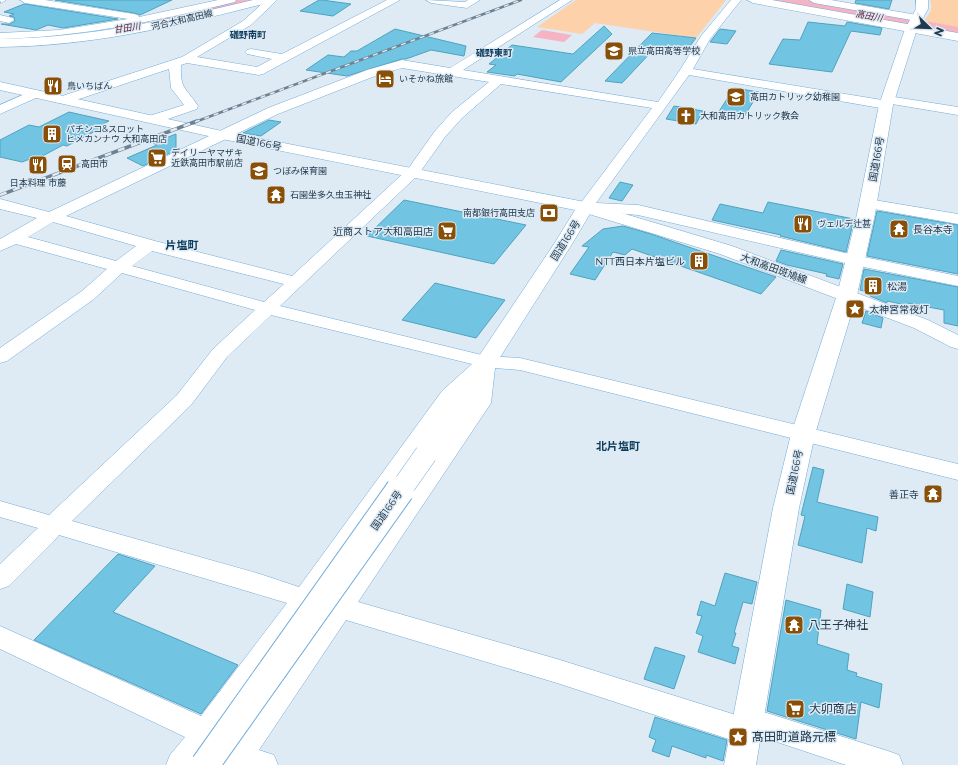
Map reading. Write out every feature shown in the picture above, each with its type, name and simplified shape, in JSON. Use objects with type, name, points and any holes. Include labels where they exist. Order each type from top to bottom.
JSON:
[{"type":"main road","name":"河合大和高田線","points":[[0,44],[76,40],[132,31],[267,0]]},
{"type":"main road","points":[[753,0],[914,24],[958,37]]},
{"type":"main road","name":"国道166号","points":[[740,765],[786,508],[803,434],[847,295],[868,204],[887,102],[914,24],[922,9],[922,0]]},
{"type":"main road","name":"国道166号","points":[[0,86],[222,134],[585,207],[563,244],[486,362],[463,401],[205,765]]},
{"type":"main road","name":"大和高田斑鳩線","points":[[585,207],[726,250],[921,324],[958,343]]},
{"type":"street","points":[[25,0],[148,19]]},
{"type":"street","points":[[79,0],[170,14]]},
{"type":"street","points":[[0,36],[32,36],[84,30],[148,19],[231,0]]},
{"type":"street","points":[[63,100],[181,62],[246,23],[272,0]]},
{"type":"street","points":[[181,62],[259,71],[395,0]]},
{"type":"street","points":[[431,0],[467,5],[475,0]]},
{"type":"street","points":[[454,71],[567,0]]},
{"type":"street","points":[[585,207],[686,71],[705,38],[736,0]]},
{"type":"street","points":[[814,0],[914,24]]},
{"type":"street","points":[[251,52],[284,58]]},
{"type":"street","points":[[154,119],[192,106],[180,92],[174,81],[181,62]]},
{"type":"street","points":[[7,242],[51,217],[222,134],[273,111],[371,73],[402,64],[454,71],[661,106]]},
{"type":"street","points":[[686,71],[887,102],[958,111]]},
{"type":"street","points":[[0,579],[46,535],[53,525],[184,400],[220,353],[266,308],[298,282],[413,172],[440,134],[457,115],[499,79]]},
{"type":"street","points":[[0,110],[34,94]]},
{"type":"street","points":[[0,204],[149,245],[298,282]]},
{"type":"street","points":[[868,204],[958,219]]},
{"type":"street","points":[[585,207],[638,210],[854,260],[958,281]]},
{"type":"street","points":[[7,242],[119,267],[266,308],[486,362],[520,364],[958,472]]},
{"type":"street","points":[[0,357],[88,295],[119,267],[149,245]]},
{"type":"street","points":[[181,765],[305,599],[449,396],[486,362]]},
{"type":"street","points":[[245,762],[342,608],[481,403],[486,362]]},
{"type":"street","points":[[0,509],[253,582],[305,599],[342,608],[748,726],[888,765]]},
{"type":"street","points":[[0,637],[205,732]]},
{"type":"shaded area","points":[[576,0],[726,0],[696,38],[595,23],[582,34],[537,27]]},
{"type":"shaded area","points":[[930,0],[958,0],[958,30],[922,23],[931,10]]},
{"type":"shaded area","points":[[542,30],[572,35],[564,42],[533,37]]},
{"type":"building","points":[[55,0],[172,0],[140,15]]},
{"type":"building","points":[[319,0],[351,4],[333,16],[300,11]]},
{"type":"building","points":[[856,0],[892,0],[889,9],[855,3]]},
{"type":"building","points":[[24,4],[118,19],[63,28],[48,25],[36,30],[1,24],[10,24],[15,21],[14,17],[9,16],[14,14],[4,12]]},
{"type":"building","points":[[808,22],[845,26],[847,22],[882,28],[880,35],[851,31],[832,72],[769,64],[783,39],[800,40]]},
{"type":"building","points":[[604,26],[612,34],[561,82],[517,74],[515,76],[487,72],[496,65],[489,64],[512,45],[573,54]]},
{"type":"building","points":[[395,29],[466,46],[464,56],[431,50],[406,59],[347,76],[306,70],[328,55],[344,57],[351,51],[357,51]]},
{"type":"building","points":[[720,29],[736,31],[727,44],[710,42]]},
{"type":"building","points":[[652,33],[696,38],[687,50],[682,52],[655,48],[622,83],[605,81]]},
{"type":"building","points":[[734,88],[759,92],[744,117],[718,113]]},
{"type":"building","points":[[674,106],[703,111],[696,124],[666,119]]},
{"type":"building","name":"パチンコ&スロット ヒメカンナウ 大和高田店","points":[[69,112],[109,121],[103,124],[107,125],[67,146],[63,145],[35,160],[30,159],[22,162],[0,157],[0,140],[29,125],[39,127]]},
{"type":"building","points":[[269,120],[281,122],[261,136],[243,133]]},
{"type":"building","points":[[176,134],[176,150],[143,166],[127,158],[157,145],[153,143]]},
{"type":"building","points":[[620,182],[633,185],[622,201],[609,198]]},
{"type":"building","name":"近商ストア大和高田店","points":[[404,200],[526,225],[494,264],[367,236]]},
{"type":"building","name":"ヴェルデ辻甚","points":[[768,202],[854,219],[846,252],[780,236],[781,235],[712,220],[720,204],[763,213]]},
{"type":"building","points":[[877,211],[958,225],[958,274],[867,256]]},
{"type":"building","points":[[623,226],[651,234],[776,277],[761,294],[632,249],[625,255],[613,252],[595,280],[570,274],[589,247],[582,246],[603,229]]},
{"type":"building","points":[[781,250],[843,264],[839,279],[826,276],[827,274],[776,261]]},
{"type":"building","points":[[864,269],[958,287],[958,326],[944,323],[944,310],[907,303],[906,305],[887,301],[887,303],[870,296],[871,293],[860,290]]},
{"type":"building","points":[[435,283],[505,300],[476,338],[402,320]]},
{"type":"building","points":[[866,311],[883,318],[881,328],[862,323]]},
{"type":"building","points":[[813,467],[824,470],[817,502],[878,517],[876,531],[867,528],[862,563],[798,545],[805,516],[801,515]]},
{"type":"building","points":[[118,554],[155,566],[113,612],[238,665],[201,714],[34,640]]},
{"type":"building","points":[[725,573],[757,582],[752,604],[743,602],[734,633],[736,633],[732,646],[739,648],[735,664],[698,652],[703,636],[696,633],[702,616],[697,615],[701,601],[715,606]]},
{"type":"building","points":[[847,584],[873,592],[870,617],[843,609]]},
{"type":"building","points":[[786,600],[821,610],[817,644],[849,654],[847,670],[857,673],[856,676],[882,684],[879,708],[861,702],[856,739],[767,711]]},
{"type":"building","points":[[655,647],[685,656],[674,689],[644,679]]},
{"type":"building","points":[[655,717],[727,740],[723,761],[706,755],[706,758],[672,746],[669,757],[652,751],[656,740],[649,737]]},
{"type":"waterway","name":"甘田川","points":[[160,22],[251,0]]},
{"type":"waterway","name":"高田川","points":[[781,0],[958,32]]},
{"type":"railway","points":[[195,122],[521,0]]},
{"type":"railway","points":[[0,195],[197,121]]},
{"type":"place","name":"県立高田高等学校","points":[[614,51]]},
{"type":"place","name":"いそかね旅館","points":[[385,79]]},
{"type":"place","name":"鳥いちばん","points":[[53,86]]},
{"type":"place","name":"高田カトリック幼稚園","points":[[736,97]]},
{"type":"place","name":"大和高田カトリック教会","points":[[686,116]]},
{"type":"place","name":"パチンコ&スロット ヒメカンナウ 大和高田店","points":[[52,134]]},
{"type":"place","name":"デイリーヤマザキ 近鉄高田市駅前店","points":[[157,158]]},
{"type":"place","name":"高田市","points":[[67,164]]},
{"type":"place","name":"日本料理 市藤","points":[[38,165]]},
{"type":"place","name":"つぼみ保育園","points":[[259,171]]},
{"type":"place","name":"石園坐多久虫玉神社","points":[[276,195]]},
{"type":"place","name":"南都銀行高田支店","points":[[549,213]]},
{"type":"place","name":"ヴェルデ辻甚","points":[[803,224]]},
{"type":"place","name":"長谷本寺","points":[[899,229]]},
{"type":"place","name":"近商ストア大和高田店","points":[[447,231]]},
{"type":"place","name":"NTT西日本片塩ビル","points":[[699,261]]},
{"type":"place","name":"松湯","points":[[873,286]]},
{"type":"place","name":"太神宮常夜灯","points":[[855,309]]},
{"type":"place","name":"善正寺","points":[[933,494]]},
{"type":"place","name":"八王子神社","points":[[794,625]]},
{"type":"place","name":"大卯商店","points":[[795,709]]},
{"type":"place","name":"髙田町道路元標","points":[[738,737]]},
{"type":"district","name":"礒野南町","points":[[248,35]]},
{"type":"district","name":"礒野東町","points":[[494,53]]},
{"type":"district","name":"片塩町","points":[[182,245]]},
{"type":"district","name":"北片塩町","points":[[618,446]]}]
